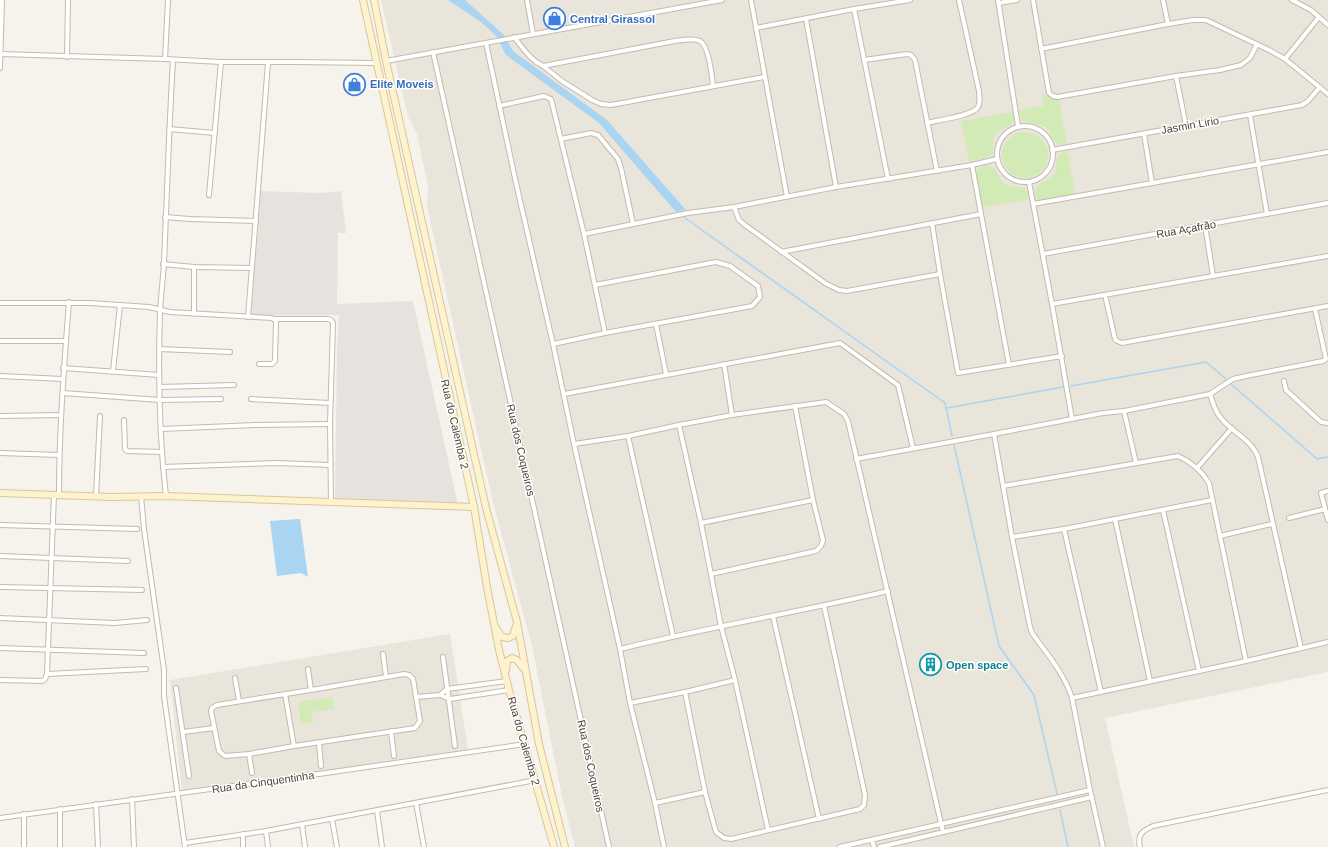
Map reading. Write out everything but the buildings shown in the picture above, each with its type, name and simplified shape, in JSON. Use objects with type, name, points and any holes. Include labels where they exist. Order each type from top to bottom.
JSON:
[{"type":"main road","name":"Rua do Calemba 2","points":[[363,0],[474,507],[494,625],[505,674],[554,847]]},
{"type":"main road","name":"Rua do Calemba 2","points":[[374,0],[386,61],[486,508],[517,622],[525,671],[540,744],[565,847]]},
{"type":"main road","points":[[0,493],[96,496],[166,496],[474,507]]},
{"type":"main road","points":[[494,625],[502,636],[508,638],[513,636],[517,622]]},
{"type":"main road","points":[[505,674],[507,661],[512,658],[515,658],[520,662],[525,671]]},
{"type":"street","points":[[0,68],[2,0]]},
{"type":"street","points":[[67,57],[68,0]]},
{"type":"street","points":[[165,59],[168,0]]},
{"type":"street","points":[[527,0],[533,34]]},
{"type":"street","points":[[386,61],[698,2],[722,0]]},
{"type":"street","points":[[751,0],[786,197]]},
{"type":"street","points":[[756,28],[910,0]]},
{"type":"street","points":[[927,123],[974,111],[978,106],[980,99],[959,0]]},
{"type":"street","points":[[1017,0],[999,2],[1018,126]]},
{"type":"street","points":[[1032,0],[1049,93],[1057,97],[1176,76],[1220,70],[1241,65],[1250,58],[1257,44]]},
{"type":"street","points":[[1163,0],[1168,24]]},
{"type":"street","points":[[1292,0],[1305,6],[1328,25]]},
{"type":"street","points":[[854,9],[888,179]]},
{"type":"street","points":[[1285,59],[1319,17]]},
{"type":"street","points":[[806,19],[836,187]]},
{"type":"street","points":[[1041,49],[1168,24],[1193,20],[1206,20],[1285,59],[1328,94]]},
{"type":"street","points":[[514,37],[536,63],[543,66],[562,81],[601,104],[611,105],[764,77]]},
{"type":"street","points":[[543,66],[675,41],[688,39],[699,40],[706,47],[713,86]]},
{"type":"street","points":[[486,43],[620,649],[630,703],[655,803],[664,847]]},
{"type":"street","name":"Rua dos Coqueiros","points":[[433,52],[609,847]]},
{"type":"street","points":[[0,54],[221,62],[376,63]]},
{"type":"street","points":[[864,60],[907,54],[911,55],[915,60],[937,171]]},
{"type":"street","points":[[166,496],[162,452],[159,349],[172,60]]},
{"type":"street","points":[[209,195],[221,62]]},
{"type":"street","points":[[248,317],[268,63]]},
{"type":"street","points":[[1176,76],[1186,126]]},
{"type":"street","name":"Jasmin Lirio","points":[[1052,150],[1302,106],[1308,102],[1320,87]]},
{"type":"street","points":[[499,106],[544,96],[550,98],[584,234],[605,333]]},
{"type":"street","points":[[1250,115],[1267,214]]},
{"type":"street","points":[[1018,126],[1039,130],[1046,136],[1052,150],[1053,158],[1051,166],[1046,173],[1039,179],[1029,182],[1016,181],[1008,176],[1002,170],[997,159],[998,146],[1002,138],[1007,132],[1018,126]]},
{"type":"street","points":[[169,129],[215,133]]},
{"type":"street","points":[[561,139],[591,133],[598,135],[618,159],[633,224]]},
{"type":"street","points":[[1144,134],[1152,183]]},
{"type":"street","points":[[1034,204],[1328,152]]},
{"type":"street","points":[[584,234],[688,213],[734,207],[836,187],[972,165],[997,159]]},
{"type":"street","points":[[972,165],[1009,364]]},
{"type":"street","points":[[1029,182],[1062,356],[1072,419]]},
{"type":"street","name":"Rua Açafrão","points":[[1043,254],[1328,203]]},
{"type":"street","points":[[734,207],[739,220],[745,225],[825,283],[839,290],[847,291],[940,274]]},
{"type":"street","points":[[781,252],[981,214]]},
{"type":"street","points":[[165,217],[256,221]]},
{"type":"street","points":[[932,223],[958,373],[1062,356]]},
{"type":"street","points":[[1205,225],[1213,276]]},
{"type":"street","points":[[1052,304],[1328,256]]},
{"type":"street","points":[[553,344],[752,306],[760,297],[758,286],[730,266],[716,262],[595,285]]},
{"type":"street","points":[[164,264],[194,267],[252,268]]},
{"type":"street","points":[[194,267],[194,314]]},
{"type":"street","points":[[1105,295],[1115,339],[1122,343],[1328,306]]},
{"type":"street","points":[[0,303],[69,302],[149,307],[170,312],[194,314],[274,319],[331,320],[333,324],[330,404],[330,502]]},
{"type":"street","points":[[0,680],[42,681],[45,679],[47,674],[53,527],[57,495],[63,368],[69,302]]},
{"type":"street","points":[[113,371],[120,305]]},
{"type":"street","points":[[856,458],[1103,413],[1124,411],[1210,394],[1233,379],[1325,361],[1326,359],[1315,309]]},
{"type":"street","points":[[258,364],[274,363],[276,320],[274,319]]},
{"type":"street","points":[[656,324],[666,374]]},
{"type":"street","points":[[0,341],[66,341]]},
{"type":"street","points":[[564,394],[840,343],[898,386],[913,448]]},
{"type":"street","points":[[159,349],[230,352]]},
{"type":"street","points":[[724,364],[732,416]]},
{"type":"street","points":[[63,368],[159,375]]},
{"type":"street","points":[[0,376],[63,379]]},
{"type":"street","points":[[1284,380],[1286,390],[1321,422],[1328,423]]},
{"type":"street","points":[[160,387],[234,385]]},
{"type":"street","points":[[63,393],[160,400],[221,399]]},
{"type":"street","points":[[1210,394],[1218,414],[1256,452],[1301,648]]},
{"type":"street","points":[[251,399],[330,404]]},
{"type":"street","points":[[574,444],[628,436],[732,416],[826,402],[844,414],[848,421],[943,832]]},
{"type":"street","points":[[711,574],[819,550],[823,540],[813,500],[795,406]]},
{"type":"street","points":[[1124,411],[1136,463]]},
{"type":"street","points":[[0,416],[61,415]]},
{"type":"street","points":[[96,496],[100,416]]},
{"type":"street","points":[[124,420],[126,452],[162,452]]},
{"type":"street","points":[[161,429],[255,425],[330,424]]},
{"type":"street","points":[[679,425],[768,830]]},
{"type":"street","points":[[1197,468],[1232,428]]},
{"type":"street","points":[[994,434],[1030,627],[1032,633],[1064,676],[1072,698],[1103,847]]},
{"type":"street","points":[[628,436],[673,636]]},
{"type":"street","points":[[0,453],[59,455]]},
{"type":"street","points":[[1003,486],[1178,456],[1187,460],[1204,474],[1209,483],[1246,661]]},
{"type":"street","points":[[163,467],[277,463],[330,465]]},
{"type":"street","points":[[1328,491],[1320,493],[1328,520]]},
{"type":"street","points":[[141,496],[144,529],[164,670],[164,696],[179,793],[185,845],[377,811],[536,780]]},
{"type":"street","points":[[701,523],[813,500]]},
{"type":"street","points":[[1012,537],[1064,529],[1212,500]]},
{"type":"street","points":[[1163,510],[1199,671]]},
{"type":"street","points":[[1289,518],[1325,510]]},
{"type":"street","points":[[1115,519],[1150,681]]},
{"type":"street","points":[[1220,536],[1272,524]]},
{"type":"street","points":[[0,525],[136,529]]},
{"type":"street","points":[[1064,529],[1101,692]]},
{"type":"street","points":[[0,556],[52,557],[128,562]]},
{"type":"street","points":[[0,587],[142,590]]},
{"type":"street","points":[[620,649],[673,636],[824,606],[888,591]]},
{"type":"street","points":[[685,692],[705,792],[716,832],[721,837],[731,839],[857,810],[864,805],[865,799],[824,606]]},
{"type":"street","points":[[773,616],[819,819]]},
{"type":"street","points":[[0,618],[115,623],[147,620]]},
{"type":"street","points":[[1072,698],[1328,642]]},
{"type":"street","points":[[0,648],[144,653]]},
{"type":"street","points":[[383,654],[386,677]]},
{"type":"street","points":[[443,657],[456,746]]},
{"type":"street","points":[[47,674],[146,669]]},
{"type":"street","points":[[308,669],[311,690]]},
{"type":"street","points":[[404,674],[409,675],[413,679],[420,721],[415,728],[249,754],[225,756],[219,751],[211,711],[212,708],[217,705],[386,677],[404,674]]},
{"type":"street","points":[[236,678],[239,701]]},
{"type":"street","points":[[630,703],[735,680]]},
{"type":"street","points":[[440,695],[447,689],[507,682]]},
{"type":"street","points":[[176,688],[189,776]]},
{"type":"street","points":[[416,697],[440,695],[450,699],[509,690]]},
{"type":"street","points":[[286,694],[294,746]]},
{"type":"street","points":[[183,732],[214,728]]},
{"type":"street","points":[[390,731],[394,756]]},
{"type":"street","points":[[319,743],[322,766]]},
{"type":"street","name":"Rua da Cinquentinha","points":[[0,818],[372,767],[525,744]]},
{"type":"street","points":[[249,754],[252,773]]},
{"type":"street","points":[[840,847],[1090,790]]},
{"type":"street","points":[[1140,847],[1139,837],[1141,832],[1153,826],[1328,790]]},
{"type":"street","points":[[655,803],[705,792]]},
{"type":"street","points":[[880,847],[1056,807],[1092,797]]},
{"type":"street","points":[[132,799],[134,847]]},
{"type":"street","points":[[416,803],[424,847]]},
{"type":"street","points":[[96,804],[98,847]]},
{"type":"street","points":[[60,809],[60,847]]},
{"type":"street","points":[[377,811],[382,847]]},
{"type":"street","points":[[24,814],[24,847]]},
{"type":"street","points":[[332,819],[337,847]]},
{"type":"street","points":[[302,824],[305,847]]},
{"type":"street","points":[[266,831],[268,847]]},
{"type":"street","points":[[243,834],[243,847]]},
{"type":"street","points":[[872,840],[874,847]]},
{"type":"shaded area","points":[[381,0],[1328,0],[1328,672],[1105,718],[1134,847],[575,847],[562,796],[532,646],[492,498],[427,206],[428,187],[417,134],[408,117]]},
{"type":"shaded area","points":[[261,191],[320,193],[341,191],[346,233],[338,233],[337,304],[413,301],[458,505],[335,499],[337,351],[339,315],[251,315]]},
{"type":"shaded area","points":[[450,634],[468,750],[182,792],[170,680]]},
{"type":"green space","points":[[1042,93],[1050,99],[1059,100],[1067,144],[1058,144],[1045,127],[1026,122],[1021,118],[1019,110],[1044,106]]},
{"type":"green space","points":[[1014,112],[1014,118],[1011,125],[998,132],[994,137],[993,154],[986,158],[969,162],[961,121]]},
{"type":"green space","points":[[1020,132],[1030,132],[1038,136],[1044,142],[1048,150],[1048,160],[1044,168],[1038,174],[1030,178],[1020,178],[1012,174],[1006,168],[1002,160],[1002,150],[1006,142],[1012,136]]},
{"type":"green space","points":[[1063,152],[1068,153],[1075,195],[1038,201],[1035,189],[1037,186],[1052,177],[1056,169],[1057,157]]},
{"type":"green space","points":[[986,165],[996,169],[1002,182],[1008,185],[1024,188],[1029,193],[1030,199],[983,207],[976,173],[978,169]]},
{"type":"green space","points":[[332,697],[334,709],[312,712],[313,722],[301,724],[298,702]]},
{"type":"water","points":[[448,0],[465,0],[504,35],[513,51],[607,120],[686,210],[676,212],[599,123],[506,55],[496,36],[481,22]]},
{"type":"water","points":[[300,519],[308,577],[301,573],[277,576],[270,521]]},
{"type":"waterway","points":[[682,212],[685,218],[945,403],[952,436]]},
{"type":"waterway","points":[[1071,386],[1206,362],[1226,379]]},
{"type":"waterway","points":[[1231,384],[1317,459],[1328,457]]},
{"type":"waterway","points":[[947,408],[1063,387]]},
{"type":"waterway","points":[[954,445],[999,646],[1034,695],[1057,794]]},
{"type":"waterway","points":[[1060,810],[1068,847]]},
{"type":"place","name":"Central Girassol","points":[[554,19]]},
{"type":"place","name":"Elite Moveis","points":[[355,84]]},
{"type":"place","name":"Open space","points":[[931,665]]}]
